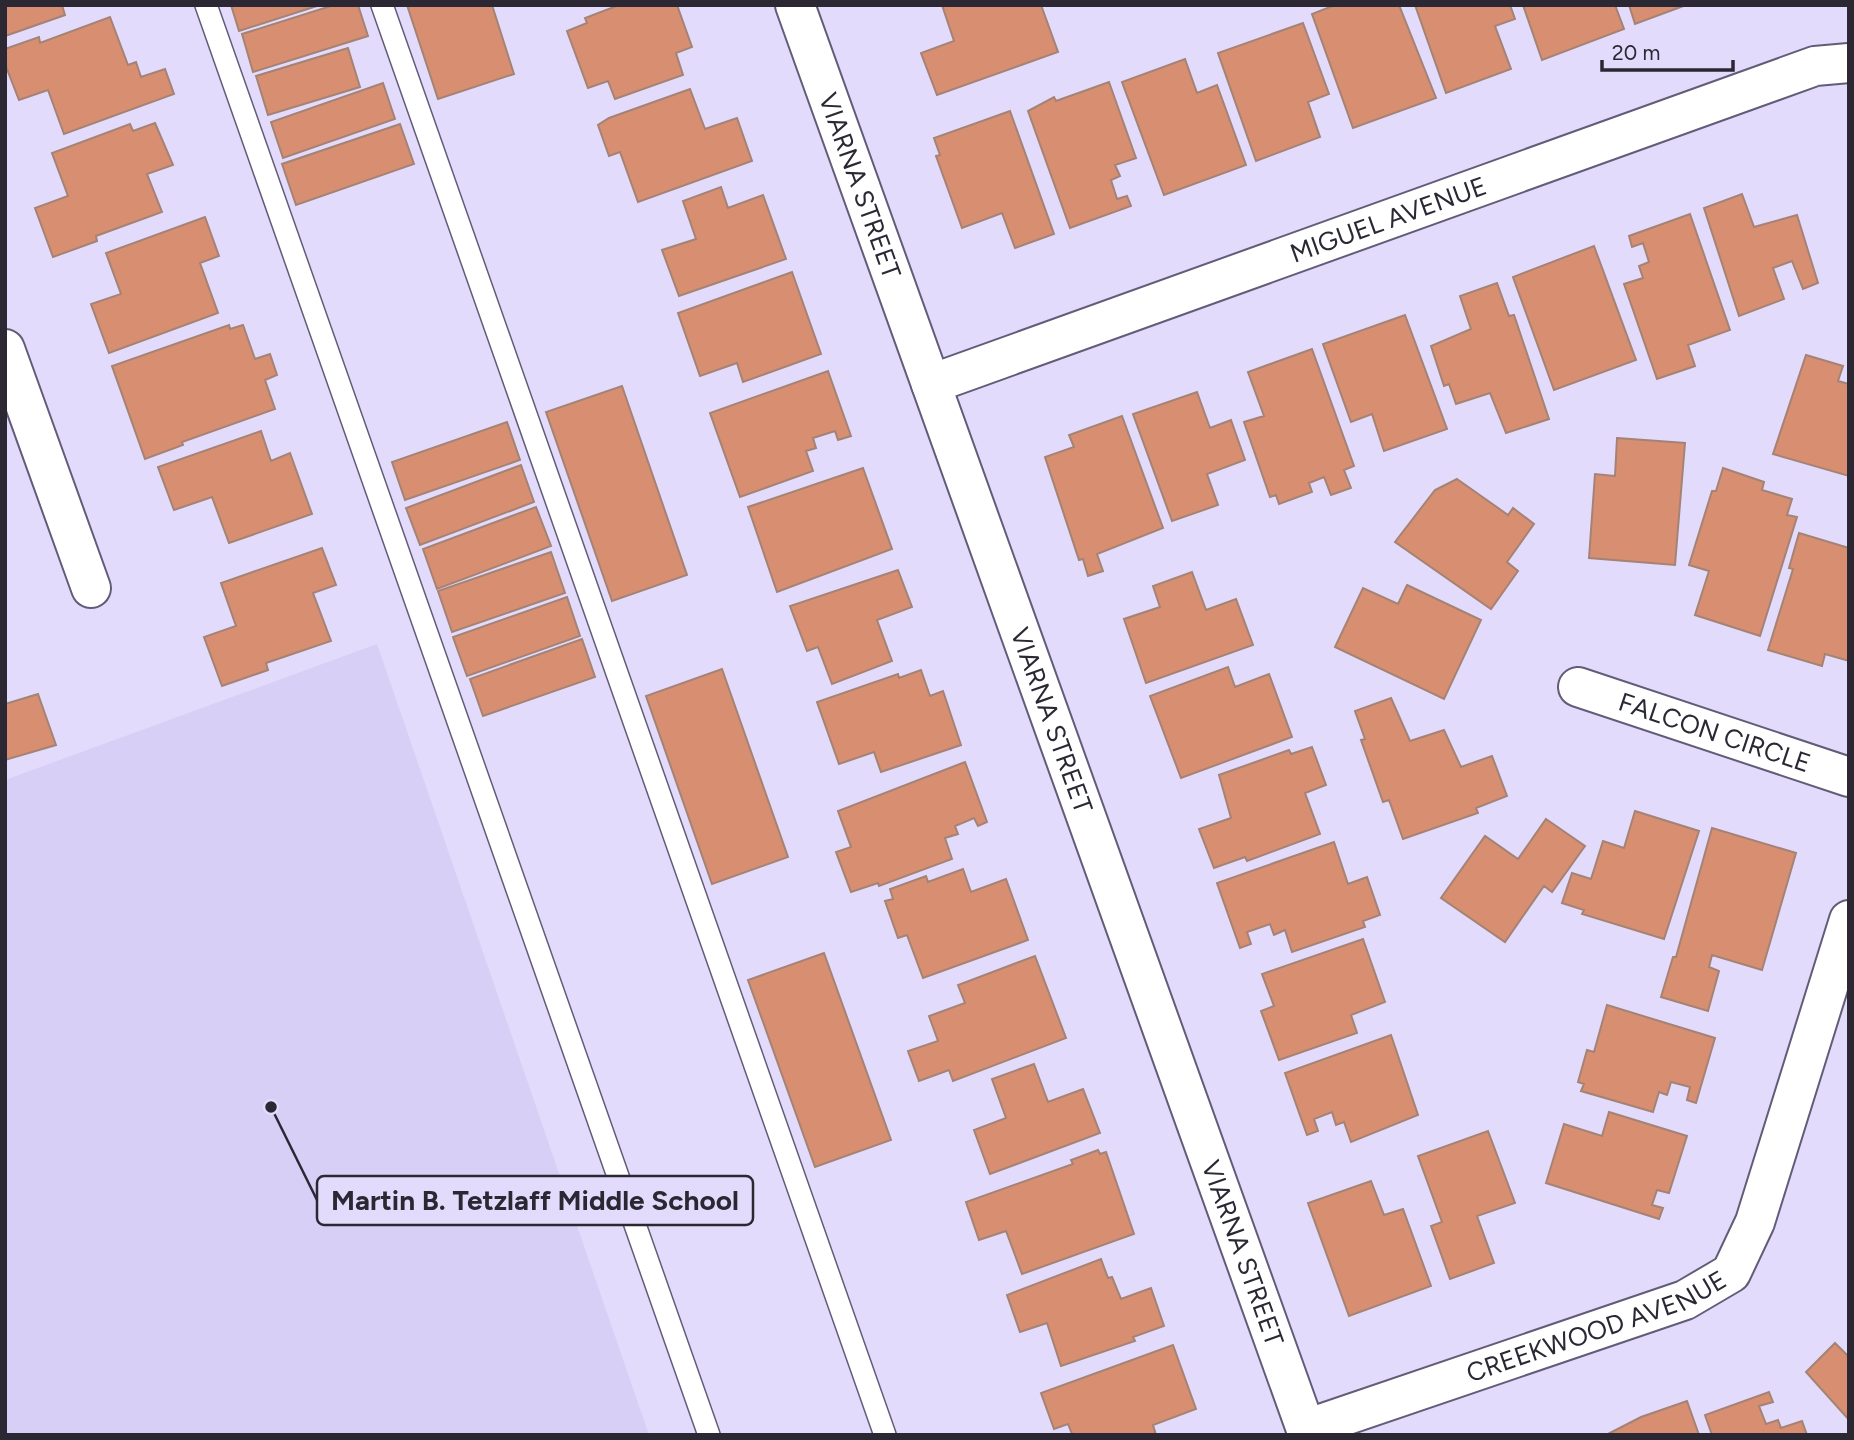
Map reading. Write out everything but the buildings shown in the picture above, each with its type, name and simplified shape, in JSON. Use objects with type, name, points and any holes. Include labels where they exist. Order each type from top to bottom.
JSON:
[{"type":"street","name":"VIARNA STREET","points":[[795,5],[1307,1432]]},
{"type":"street","name":"MIGUEL AVENUE","points":[[931,384],[1802,71],[1849,63]]},
{"type":"street","points":[[5,349],[91,588]]},
{"type":"street","name":"FALCON CIRCLE","points":[[1578,687],[1849,778]]},
{"type":"street","name":"CREEKWOOD AVENUE","points":[[1307,1432],[1685,1300],[1731,1273],[1755,1222],[1849,920]]},
{"type":"lane","points":[[206,5],[709,1435]]},
{"type":"lane","points":[[382,5],[885,1435]]},
{"type":"shaded area","points":[[377,644],[649,1435],[5,1435],[5,780]]},
{"type":"place","name":"Martin B. Tetzlaff Middle School","points":[[271,1107]]}]
